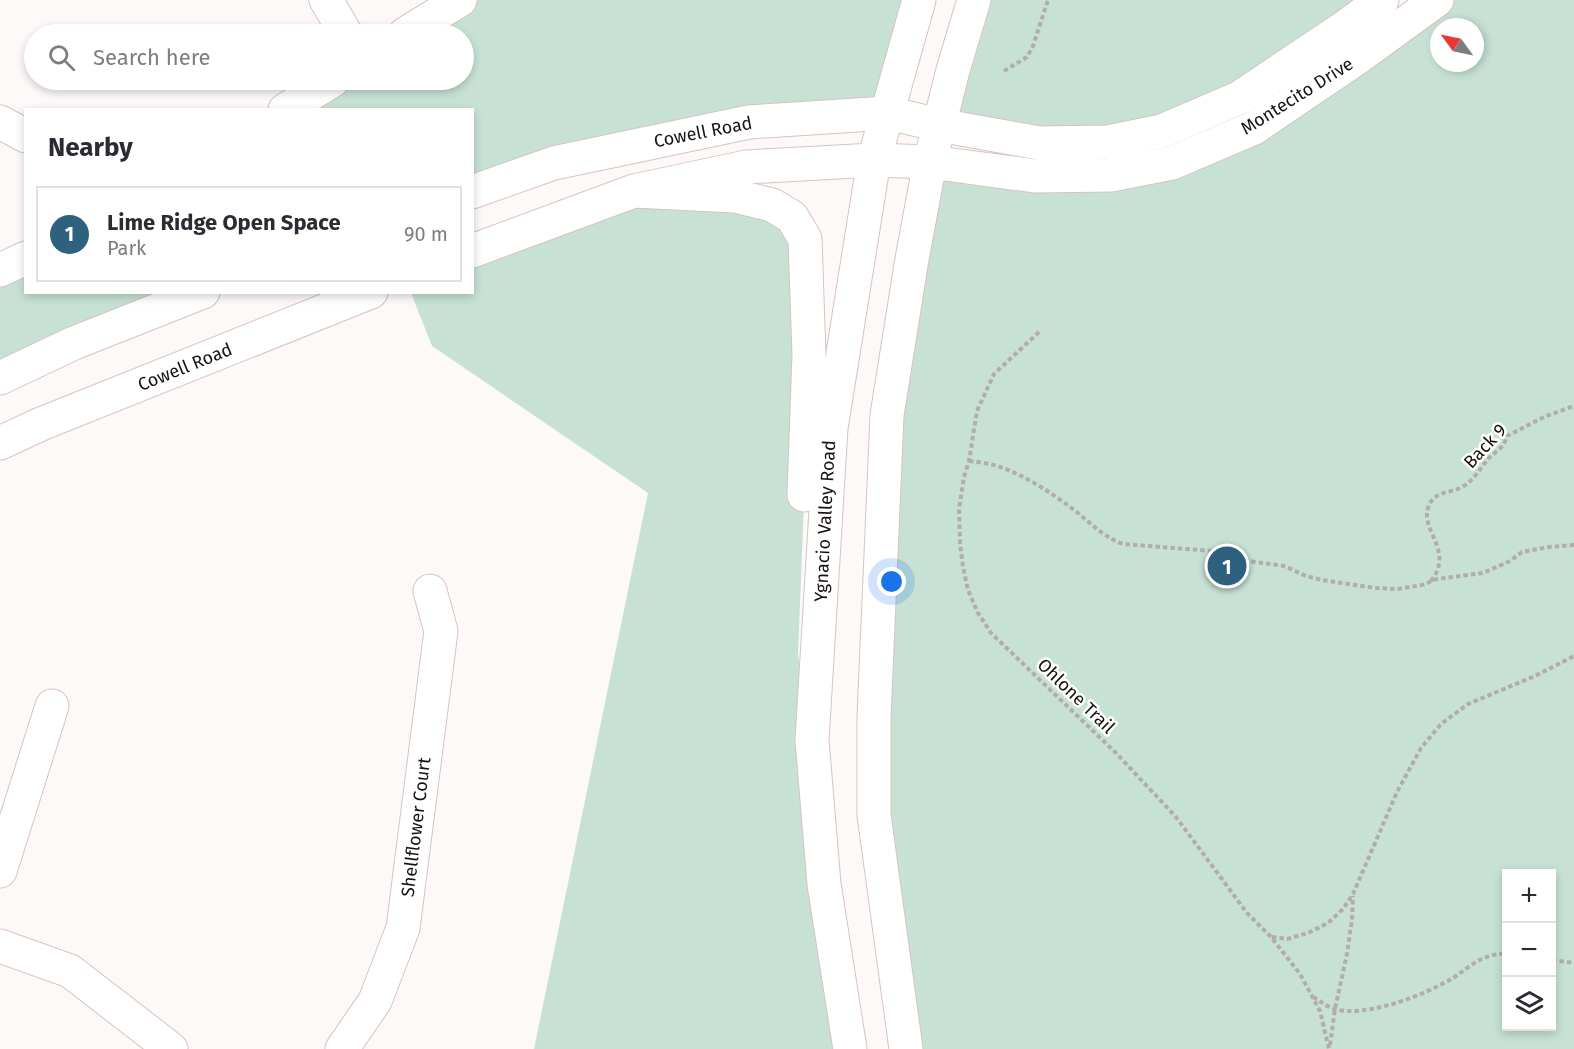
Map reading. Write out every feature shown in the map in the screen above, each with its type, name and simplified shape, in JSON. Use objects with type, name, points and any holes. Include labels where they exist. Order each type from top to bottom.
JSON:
[{"type":"main road","points":[[326,0],[340,24]]},
{"type":"main road","points":[[421,24],[460,0]]},
{"type":"main road","name":"Ygnacio Valley Road","points":[[850,1049],[824,884],[812,740],[831,428],[874,160],[919,0]]},
{"type":"main road","points":[[906,1049],[874,815],[874,717],[887,415],[930,162],[953,70],[974,0]]},
{"type":"main road","name":"Montecito Drive","points":[[939,125],[1040,143],[1108,142],[1162,131],[1239,98],[1382,0]]},
{"type":"main road","name":"Montecito Drive","points":[[930,162],[1035,176],[1111,175],[1172,163],[1254,128],[1437,0]]},
{"type":"main road","points":[[288,108],[317,90]]},
{"type":"main road","name":"Cowell Road","points":[[474,191],[554,163],[749,122],[888,112],[939,125]]},
{"type":"main road","points":[[0,122],[24,135]]},
{"type":"main road","points":[[474,250],[634,191],[746,167],[874,160],[930,162]]},
{"type":"main road","points":[[634,191],[735,196],[772,205],[792,217],[806,239],[808,390],[798,655],[812,740]]},
{"type":"main road","points":[[0,270],[24,259]]},
{"type":"main road","points":[[0,378],[74,343],[198,294]]},
{"type":"main road","name":"Cowell Road","points":[[0,443],[41,424],[366,294]]},
{"type":"main road","name":"Shellflower Court","points":[[342,1049],[375,1001],[403,928],[441,631],[430,591]]},
{"type":"main road","points":[[0,871],[52,706]]},
{"type":"main road","points":[[0,946],[70,971],[171,1049]]},
{"type":"path","points":[[1004,71],[1027,57],[1034,46],[1048,0]]},
{"type":"path","name":"Ohlone Trail","points":[[1039,332],[994,374],[977,411],[959,508],[960,543],[968,590],[978,613],[991,633],[1115,752],[1176,817],[1247,913],[1271,937],[1300,974],[1320,1011],[1330,1049]]},
{"type":"path","name":"Back 9","points":[[1430,582],[1439,564],[1437,545],[1427,517],[1431,500],[1442,493],[1464,486],[1474,478],[1490,457],[1503,446],[1507,436],[1546,416],[1574,406]]},
{"type":"path","points":[[969,461],[998,466],[1026,479],[1074,509],[1099,531],[1123,544],[1212,551],[1235,559],[1284,566],[1322,580],[1357,585],[1398,589],[1422,585],[1437,579],[1484,573],[1510,561],[1522,552],[1574,545]]},
{"type":"path","points":[[1271,937],[1287,939],[1308,933],[1328,923],[1342,909],[1353,894],[1397,792],[1421,748],[1441,724],[1468,704],[1535,676],[1574,656]]},
{"type":"path","points":[[1330,1049],[1335,1009],[1347,954],[1353,894]]},
{"type":"path","points":[[1312,996],[1335,1009],[1364,1009],[1392,1005],[1450,979],[1481,958],[1502,955]]},
{"type":"path","points":[[1556,961],[1574,963]]},
{"type":"green space","points":[[460,0],[919,0],[888,113],[749,122],[474,192],[474,108],[288,108],[317,90],[474,90],[474,24],[421,24]]},
{"type":"green space","points":[[974,0],[1382,0],[1162,131],[939,125]]},
{"type":"green space","points":[[1437,0],[1574,0],[1574,1049],[906,1049],[874,717],[887,415],[930,162],[1172,163]]},
{"type":"green space","points":[[634,191],[792,217],[808,401],[798,655],[812,740],[850,1049],[534,1049],[648,493],[432,346],[411,294],[474,294],[474,251]]},
{"type":"green space","points":[[24,258],[24,294],[201,294],[0,378],[0,270]]},
{"type":"place","name":"Lime Ridge Open Space","points":[[1227,566]]}]
